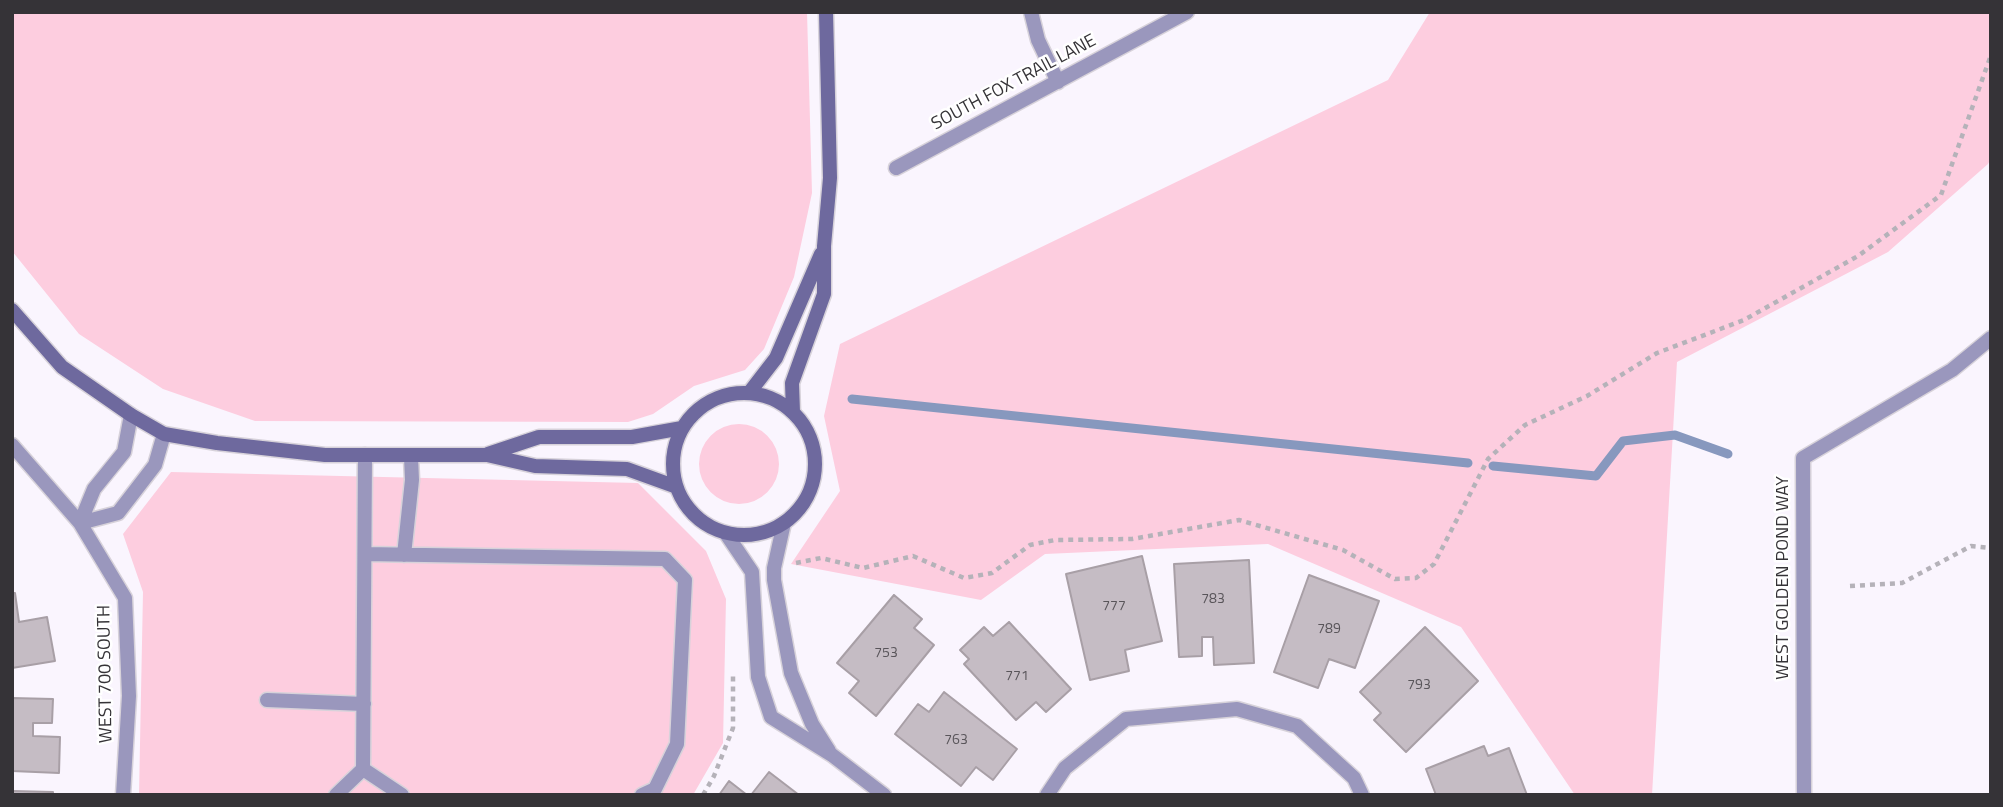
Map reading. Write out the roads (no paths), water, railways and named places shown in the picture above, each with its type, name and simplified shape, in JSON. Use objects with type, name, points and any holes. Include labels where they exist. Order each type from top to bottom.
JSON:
[{"type":"street","points":[[793,412],[792,383],[824,294],[824,246],[830,177],[826,12]]},
{"type":"street","points":[[1031,12],[1038,40],[1058,82]]},
{"type":"street","name":"SOUTH FOX TRAIL LANE","points":[[896,168],[1187,12]]},
{"type":"street","points":[[749,393],[776,358],[824,246]]},
{"type":"street","points":[[12,310],[62,367],[131,415],[164,434],[298,452],[411,457],[487,455],[535,466],[627,469],[674,486]]},
{"type":"street","name":"WEST GOLDEN POND WAY","points":[[1804,795],[1803,458],[1952,370],[1991,338]]},
{"type":"street","points":[[749,393],[777,401],[793,412],[808,432],[815,457],[815,475],[807,499],[792,519],[770,532],[727,535],[704,525],[686,508],[674,486],[671,461],[682,428],[698,409],[720,396],[749,393]]},
{"type":"street","points":[[80,523],[94,489],[124,452],[131,415]]},
{"type":"street","points":[[487,455],[539,437],[632,437],[682,428]]},
{"type":"street","points":[[80,523],[118,513],[155,465],[164,434]]},
{"type":"street","name":"WEST 700 SOUTH","points":[[12,445],[80,523],[125,598],[129,696],[123,795]]},
{"type":"street","points":[[337,795],[363,769],[365,456]]},
{"type":"street","points":[[404,555],[412,480],[411,457]]},
{"type":"street","points":[[784,523],[774,580],[790,673],[812,724],[832,755]]},
{"type":"street","points":[[727,535],[752,572],[758,677],[771,717],[832,755],[884,795]]},
{"type":"street","points":[[365,554],[665,559],[685,580],[677,744],[656,789],[642,795]]},
{"type":"street","points":[[267,700],[364,704]]},
{"type":"street","points":[[1047,795],[1065,768],[1126,719],[1237,709],[1297,726],[1354,778],[1362,795]]},
{"type":"street","points":[[363,769],[402,795]]},
{"type":"waterway","points":[[852,399],[1468,463]]},
{"type":"waterway","points":[[1493,466],[1596,476],[1623,441],[1675,435],[1728,454]]}]
